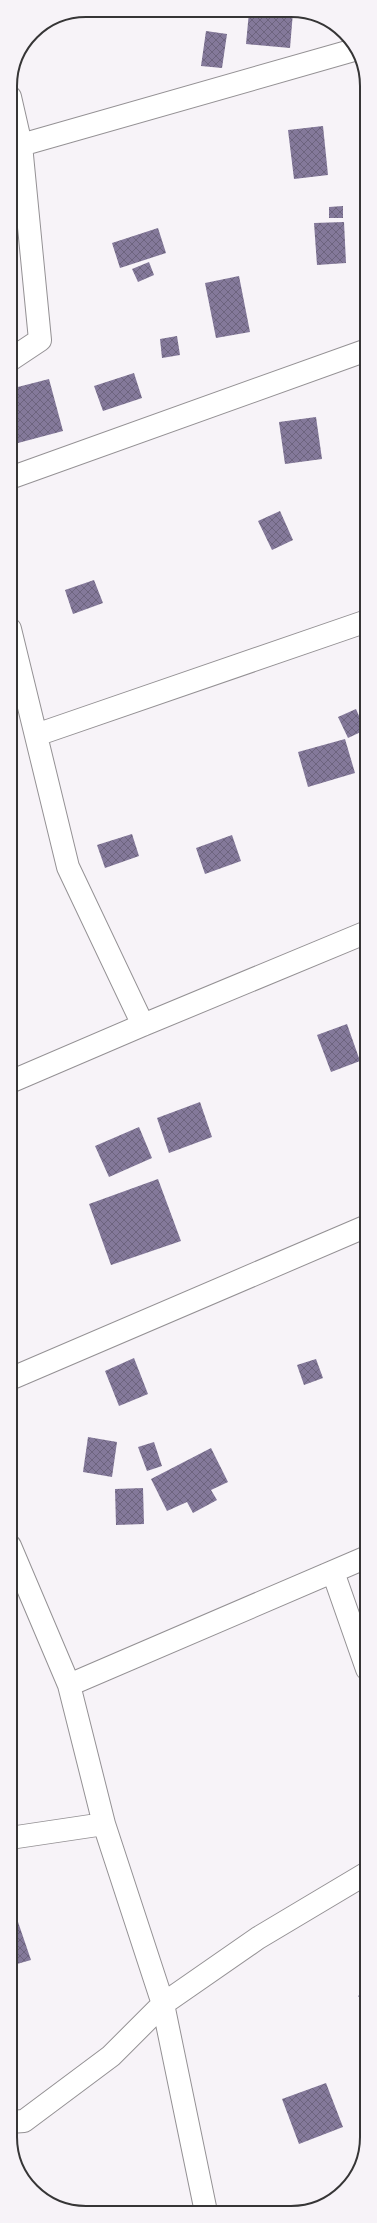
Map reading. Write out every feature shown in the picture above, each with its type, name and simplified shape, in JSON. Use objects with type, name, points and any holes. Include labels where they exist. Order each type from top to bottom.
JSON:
[{"type":"street","points":[[21,145],[350,51]]},
{"type":"street","points":[[17,127],[21,145],[40,340],[17,355]]},
{"type":"street","points":[[17,475],[360,353]]},
{"type":"street","points":[[36,735],[360,623]]},
{"type":"street","points":[[17,657],[68,867],[143,1025]]},
{"type":"street","points":[[17,1079],[360,935]]},
{"type":"street","points":[[17,1376],[360,1229]]},
{"type":"street","points":[[68,1685],[360,1560]]},
{"type":"street","points":[[17,1563],[68,1685],[104,1824],[163,2004],[205,2206]]},
{"type":"street","points":[[333,1572],[360,1649]]},
{"type":"street","points":[[17,1837],[104,1824]]},
{"type":"street","points":[[17,2122],[24,2121],[111,2056],[163,2004],[258,1938],[360,1877]]},
{"type":"building","points":[[249,17],[293,17],[290,48],[246,44]]},
{"type":"building","points":[[206,31],[227,34],[222,68],[201,66]]},
{"type":"building","points":[[323,126],[328,175],[294,179],[288,130]]},
{"type":"building","points":[[343,206],[343,218],[329,218],[329,207]]},
{"type":"building","points":[[344,222],[346,263],[317,265],[314,223]]},
{"type":"building","points":[[158,228],[166,253],[120,268],[112,243]]},
{"type":"building","points":[[149,262],[154,275],[138,282],[132,269]]},
{"type":"building","points":[[239,276],[250,332],[216,338],[205,283]]},
{"type":"building","points":[[177,336],[180,355],[162,358],[160,339]]},
{"type":"building","points":[[134,373],[142,398],[103,411],[94,386]]},
{"type":"building","points":[[49,379],[63,431],[18,443],[17,387]]},
{"type":"building","points":[[316,417],[322,459],[285,464],[279,422]]},
{"type":"building","points":[[280,511],[293,540],[272,550],[258,521]]},
{"type":"building","points":[[94,580],[103,603],[73,614],[65,590]]},
{"type":"building","points":[[356,709],[360,718],[360,732],[348,738],[338,717]]},
{"type":"building","points":[[345,739],[355,773],[308,787],[298,752]]},
{"type":"building","points":[[132,834],[139,856],[105,868],[97,845]]},
{"type":"building","points":[[232,835],[241,861],[205,874],[196,848]]},
{"type":"building","points":[[347,1024],[360,1061],[331,1072],[317,1035]]},
{"type":"building","points":[[200,1102],[212,1137],[169,1153],[157,1118]]},
{"type":"building","points":[[139,1127],[152,1158],[109,1177],[95,1146]]},
{"type":"building","points":[[158,1179],[181,1241],[111,1265],[89,1204]]},
{"type":"building","points":[[134,1358],[148,1394],[119,1406],[105,1371]]},
{"type":"building","points":[[316,1359],[323,1378],[304,1385],[297,1365]]},
{"type":"building","points":[[88,1437],[117,1442],[112,1477],[83,1472]]},
{"type":"building","points":[[154,1442],[162,1466],[147,1471],[138,1447]]},
{"type":"building","points":[[211,1448],[228,1482],[211,1490],[217,1500],[193,1513],[187,1502],[167,1511],[151,1479]]},
{"type":"building","points":[[143,1488],[144,1524],[116,1525],[115,1489]]},
{"type":"building","points":[[17,1919],[31,1960],[17,1964]]},
{"type":"building","points":[[326,2083],[343,2127],[299,2144],[282,2099]]}]
